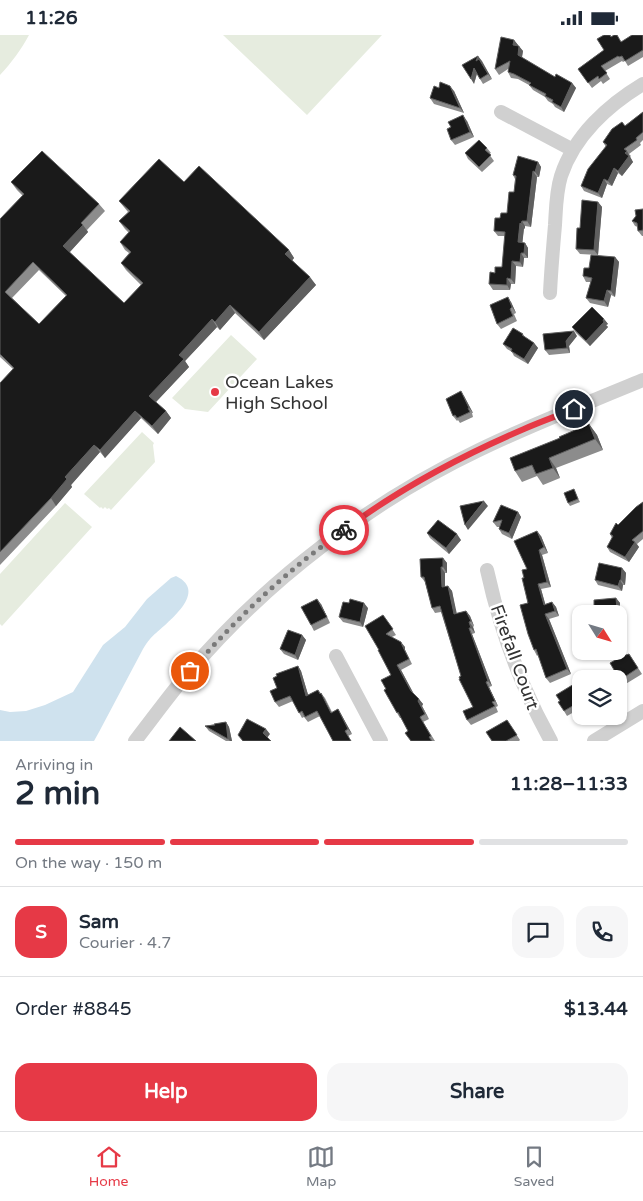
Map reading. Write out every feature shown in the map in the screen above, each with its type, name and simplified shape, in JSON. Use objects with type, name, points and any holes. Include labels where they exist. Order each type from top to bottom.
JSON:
[{"type":"street","points":[[550,293],[557,193],[561,177],[573,150],[598,118],[643,84]]},
{"type":"street","points":[[501,112],[573,150]]},
{"type":"street","points":[[135,741],[162,705],[217,641],[258,600],[290,572],[352,524],[405,490],[478,450],[525,428],[643,380]]},
{"type":"street","name":"Firefall Court","points":[[487,570],[496,607],[514,664],[531,703],[551,741]]},
{"type":"street","points":[[336,656],[381,741]]},
{"type":"street","points":[[594,741],[643,711]]},
{"type":"shaded area","points":[[0,35],[29,35],[16,56],[0,75]]},
{"type":"shaded area","points":[[223,35],[382,35],[307,115]]},
{"type":"shaded area","points":[[231,335],[257,359],[208,412],[185,409],[172,398]]},
{"type":"shaded area","points":[[142,432],[154,443],[155,462],[111,510],[105,507],[103,509],[100,508],[84,494]]},
{"type":"shaded area","points":[[65,503],[92,527],[2,626],[0,624],[0,574]]},
{"type":"water","points":[[176,576],[185,583],[189,591],[187,600],[181,609],[146,644],[94,741],[0,741],[0,710],[10,712],[26,711],[45,705],[73,692],[103,645],[125,627],[147,599],[171,578]]},
{"type":"building","points":[[604,35],[610,35],[611,37],[617,35],[621,42],[632,35],[643,35],[643,50],[625,61],[622,56],[618,56],[601,66],[607,73],[599,79],[598,76],[588,83],[578,69],[604,50],[597,39]]},
{"type":"building","points":[[501,37],[514,40],[513,45],[519,46],[518,55],[555,77],[556,74],[572,83],[561,107],[545,96],[546,94],[529,85],[531,83],[508,72],[510,61],[495,69]]},
{"type":"building","points":[[478,56],[476,61],[479,59],[488,74],[480,79],[474,68],[471,79],[462,65]]},
{"type":"building","points":[[440,82],[450,86],[460,108],[430,98],[434,86],[439,88]]},
{"type":"building","points":[[643,112],[643,132],[636,138],[637,140],[624,149],[627,151],[625,153],[629,156],[618,171],[614,168],[608,181],[604,179],[598,193],[581,186],[588,169],[607,145],[603,142],[612,129],[622,122],[625,126]]},
{"type":"building","points":[[463,115],[470,132],[451,140],[447,129],[451,127],[448,122]]},
{"type":"building","points":[[479,140],[487,148],[485,150],[491,155],[479,167],[465,153]]},
{"type":"building","points":[[42,151],[99,204],[81,223],[83,225],[63,246],[124,303],[143,283],[121,263],[131,252],[120,242],[130,231],[119,221],[130,211],[119,201],[159,159],[184,182],[199,166],[289,250],[285,254],[310,277],[259,332],[230,305],[215,322],[212,319],[179,355],[184,359],[149,396],[166,411],[152,426],[135,411],[100,450],[94,445],[65,477],[67,479],[51,498],[0,552],[0,383],[14,368],[0,354],[0,219],[24,194],[11,182]],"holes":[[[33,262],[67,295],[39,324],[5,292]]]},
{"type":"building","points":[[518,156],[538,162],[535,172],[533,171],[527,221],[520,223],[518,242],[525,243],[524,253],[521,253],[520,262],[512,261],[511,279],[507,278],[507,285],[489,284],[490,272],[495,273],[495,267],[502,267],[505,232],[494,231],[495,218],[500,218],[501,213],[507,213],[509,192],[514,192],[516,176],[513,175]]},
{"type":"building","points":[[582,200],[598,202],[594,250],[576,249],[577,228],[580,228]]},
{"type":"building","points":[[643,209],[643,230],[638,231],[637,223],[632,221],[636,216],[635,210]]},
{"type":"building","points":[[591,255],[615,257],[611,291],[607,290],[604,301],[586,298],[592,278],[583,276],[584,268],[589,268]]},
{"type":"building","points":[[508,297],[513,316],[497,324],[490,305]]},
{"type":"building","points":[[592,307],[604,319],[604,322],[586,341],[572,327]]},
{"type":"building","points":[[513,328],[534,343],[524,359],[503,344]]},
{"type":"building","points":[[574,331],[566,341],[567,348],[545,350],[543,334]]},
{"type":"building","points":[[461,391],[470,412],[457,418],[455,415],[453,416],[446,399]]},
{"type":"building","points":[[589,424],[595,439],[549,458],[553,468],[536,474],[532,465],[515,471],[510,458]]},
{"type":"building","points":[[574,489],[578,499],[568,503],[564,493]]},
{"type":"building","points":[[484,501],[465,525],[460,506]]},
{"type":"building","points":[[643,502],[643,531],[632,540],[635,542],[625,557],[607,547],[613,536],[610,534],[616,523],[618,525]]},
{"type":"building","points":[[501,505],[518,512],[509,533],[499,529],[502,520],[493,522]]},
{"type":"building","points":[[438,520],[457,534],[446,548],[427,533]]},
{"type":"building","points":[[537,531],[544,547],[539,550],[547,582],[538,584],[544,605],[552,602],[555,611],[545,614],[567,669],[546,678],[536,649],[534,650],[528,634],[520,605],[528,603],[522,578],[524,578],[522,570],[527,569],[514,541]]},
{"type":"building","points":[[443,558],[443,567],[441,567],[442,587],[448,586],[454,614],[466,611],[471,621],[469,622],[471,628],[469,628],[488,681],[486,682],[495,701],[492,702],[495,706],[467,720],[463,711],[473,707],[459,679],[461,676],[440,606],[432,608],[424,577],[421,577],[420,559]]},
{"type":"building","points":[[599,563],[622,568],[621,580],[618,586],[595,580]]},
{"type":"building","points":[[616,598],[617,605],[594,605],[594,600]]},
{"type":"building","points":[[317,599],[327,617],[311,625],[301,607]]},
{"type":"building","points":[[350,599],[364,603],[360,622],[339,617],[343,602],[349,603]]},
{"type":"building","points":[[383,615],[393,629],[386,634],[401,642],[409,659],[397,665],[411,691],[419,699],[418,701],[425,714],[420,717],[432,741],[411,741],[405,733],[408,731],[398,712],[384,690],[386,689],[381,680],[391,675],[365,626]]},
{"type":"building","points":[[288,630],[302,635],[295,655],[280,649]]},
{"type":"building","points":[[629,654],[638,668],[627,675],[627,670],[614,670],[610,663],[615,660],[628,660]]},
{"type":"building","points":[[298,666],[306,696],[318,690],[331,713],[338,709],[348,729],[345,731],[351,741],[333,741],[317,711],[305,717],[302,711],[299,713],[290,696],[275,702],[270,691],[277,688],[273,678],[277,676],[276,674]]},
{"type":"building","points":[[572,685],[572,706],[564,711],[556,695]]},
{"type":"building","points":[[247,719],[266,729],[263,733],[271,741],[243,741],[238,735]]},
{"type":"building","points":[[507,720],[517,735],[506,741],[492,741],[486,732]]},
{"type":"building","points":[[226,722],[228,739],[205,726],[215,725]]},
{"type":"building","points":[[180,727],[196,741],[169,741]]},
{"type":"way so far","points":[[190,671],[258,600],[307,558],[344,530]]},
{"type":"place","name":"Ocean Lakes High School","points":[[215,392]]},
{"type":"route","points":[[344,530],[405,490],[453,463],[525,428],[574,409]]}]
